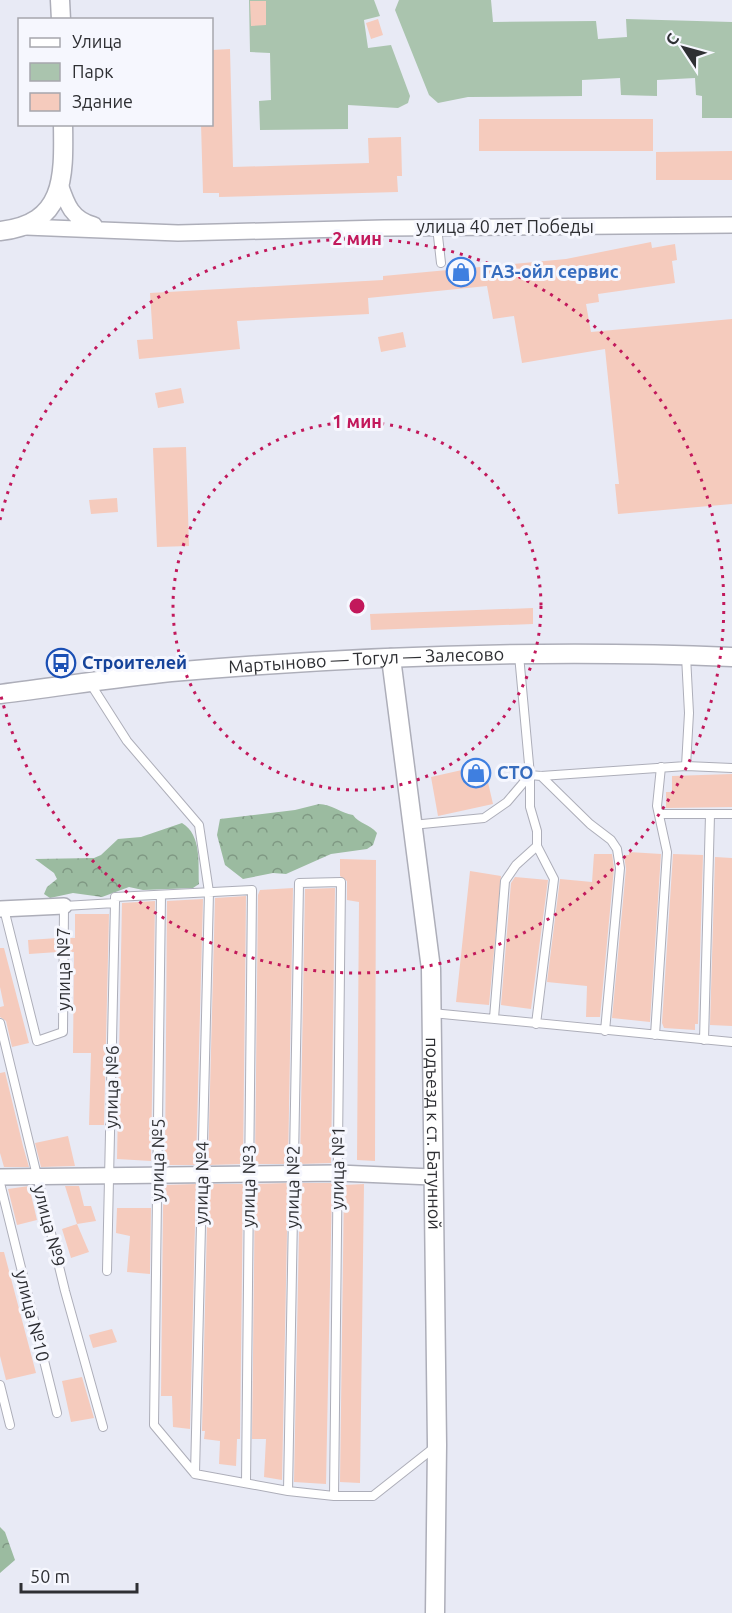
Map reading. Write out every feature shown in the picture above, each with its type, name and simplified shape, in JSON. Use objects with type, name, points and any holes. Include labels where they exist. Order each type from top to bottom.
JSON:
[{"type":"street","points":[[60,0],[61,18]]},
{"type":"street","points":[[0,231],[26,226],[43,216],[52,205],[63,171],[63,126]]},
{"type":"street","points":[[60,184],[68,209],[76,218],[111,230]]},
{"type":"street","name":"улица 40 лет Победы","points":[[26,226],[178,233],[437,227],[732,225]]},
{"type":"street","name":"Мартыново — Тогул — Залесово","points":[[0,694],[170,672],[391,658],[519,655],[732,657]]},
{"type":"street","name":"подъезд к ст. Батунной","points":[[391,658],[431,969],[437,1445],[435,1613]]},
{"type":"street","points":[[2,909],[64,906]]},
{"type":"street","points":[[0,1177],[338,1173],[432,1177]]},
{"type":"lane","points":[[437,227],[441,262]]},
{"type":"lane","points":[[519,655],[530,775],[530,807],[537,831],[537,846],[554,879],[536,1024]]},
{"type":"lane","points":[[686,655],[688,713],[686,766]]},
{"type":"lane","name":"улица №4","points":[[90,682],[127,741],[199,825],[209,892],[195,1474]]},
{"type":"lane","points":[[530,775],[686,766],[732,768]]},
{"type":"lane","points":[[655,1035],[667,852],[659,814],[657,787],[661,767]]},
{"type":"lane","points":[[411,825],[484,818],[507,802],[530,775]]},
{"type":"lane","points":[[541,776],[590,824],[611,840],[617,849],[620,868],[605,1031]]},
{"type":"lane","points":[[659,814],[732,814]]},
{"type":"lane","points":[[704,1040],[710,815]]},
{"type":"lane","points":[[494,1018],[505,881],[516,865],[537,846]]},
{"type":"lane","name":"улица №1","points":[[299,883],[341,882],[334,1496]]},
{"type":"lane","name":"улица №2","points":[[288,1491],[299,883]]},
{"type":"lane","name":"улица №3","points":[[209,892],[252,890],[246,1483]]},
{"type":"lane","points":[[64,906],[115,903],[115,897],[209,892]]},
{"type":"lane","name":"улица №5","points":[[161,895],[154,1425],[195,1474]]},
{"type":"lane","name":"улица №6","points":[[107,1271],[111,1174],[115,903]]},
{"type":"lane","name":"улица №7","points":[[2,909],[37,1041],[63,1032],[64,906]]},
{"type":"lane","points":[[432,1013],[474,1019],[494,1018],[732,1042]]},
{"type":"lane","name":"улица №9","points":[[0,1023],[37,1176],[103,1427]]},
{"type":"lane","name":"улица №10","points":[[0,1183],[57,1413]]},
{"type":"lane","points":[[0,1385],[10,1425]]},
{"type":"lane","points":[[195,1474],[288,1491],[334,1496],[373,1496],[437,1445]]},
{"type":"green space","points":[[249,0],[374,0],[380,16],[364,20],[368,48],[391,45],[410,96],[408,103],[398,108],[348,105],[348,129],[260,130],[259,101],[271,100],[270,53],[250,52]]},
{"type":"green space","points":[[399,0],[491,0],[493,22],[596,21],[598,39],[627,37],[626,19],[732,22],[732,118],[702,118],[702,96],[696,95],[695,78],[657,80],[657,96],[621,95],[620,78],[582,80],[582,96],[468,97],[438,103],[429,95],[395,10]]},
{"type":"green space","points":[[319,804],[328,805],[353,815],[371,828],[377,833],[373,845],[367,849],[331,854],[286,874],[273,873],[243,879],[225,865],[217,835],[220,819],[295,810]]},
{"type":"green space","points":[[182,823],[193,835],[198,850],[199,884],[193,888],[143,890],[129,887],[102,897],[73,893],[50,898],[44,894],[47,887],[57,879],[54,873],[35,859],[94,858],[101,855],[118,839],[141,837]]},
{"type":"green space","points":[[0,1527],[5,1532],[15,1560],[0,1573]]},
{"type":"building","points":[[250,1],[266,1],[266,25],[251,26]]},
{"type":"building","points":[[378,19],[383,35],[371,39],[366,23]]},
{"type":"building","points":[[230,49],[233,167],[369,163],[368,138],[401,137],[402,176],[397,176],[398,192],[219,197],[219,193],[203,193],[201,126],[213,126],[213,50]]},
{"type":"building","points":[[479,119],[653,119],[653,151],[479,151]]},
{"type":"building","points":[[732,151],[732,180],[656,180],[656,152]]},
{"type":"building","points":[[651,242],[652,248],[675,244],[677,260],[672,261],[675,283],[598,294],[599,302],[586,304],[591,332],[732,319],[732,504],[618,514],[615,484],[619,484],[605,349],[522,363],[514,316],[493,319],[487,286],[368,298],[369,314],[237,321],[240,349],[139,359],[137,340],[153,339],[150,293],[383,280],[383,276],[566,259]]},
{"type":"building","points":[[403,332],[406,347],[381,352],[378,337]]},
{"type":"building","points":[[181,388],[184,403],[158,408],[155,393]]},
{"type":"building","points":[[186,447],[189,546],[157,547],[153,448]]},
{"type":"building","points":[[117,498],[118,512],[91,514],[89,500]]},
{"type":"building","points":[[533,608],[533,624],[371,630],[370,614]]},
{"type":"building","points":[[484,765],[493,804],[438,816],[431,777]]},
{"type":"building","points":[[732,774],[732,807],[666,808],[666,792],[672,792],[672,776]]},
{"type":"building","points":[[629,852],[661,854],[650,1022],[612,1018],[626,869],[624,855],[629,855]]},
{"type":"building","points":[[594,854],[612,854],[614,868],[600,1017],[586,1017],[587,986],[547,982],[560,879],[592,882]]},
{"type":"building","points":[[673,854],[703,855],[698,1024],[695,1024],[695,1030],[664,1028],[662,1023]]},
{"type":"building","points":[[715,857],[732,858],[732,1026],[710,1025]]},
{"type":"building","points":[[340,859],[376,860],[375,1161],[357,1160],[359,902],[347,900],[347,881],[340,876]]},
{"type":"building","points":[[470,871],[501,876],[489,1005],[456,1002]]},
{"type":"building","points":[[515,877],[548,880],[531,1009],[501,1005],[511,883]]},
{"type":"building","points":[[293,888],[288,1164],[255,1164],[258,895],[260,890]]},
{"type":"building","points":[[335,888],[331,1163],[300,1164],[305,889]]},
{"type":"building","points":[[246,896],[243,1164],[208,1165],[215,898]]},
{"type":"building","points":[[203,899],[196,1165],[165,1165],[167,901]]},
{"type":"building","points":[[155,901],[151,1161],[117,1159],[122,903]]},
{"type":"building","points":[[75,914],[109,914],[104,1125],[89,1125],[91,1053],[73,1053],[74,952],[70,952],[70,938],[75,938]]},
{"type":"building","points":[[58,938],[58,952],[29,954],[28,940]]},
{"type":"building","points":[[0,948],[4,948],[29,1043],[12,1047],[6,1021],[0,1017],[0,1007],[4,1006],[0,987]]},
{"type":"building","points":[[5,1072],[29,1167],[4,1167],[0,1153],[0,1073]]},
{"type":"building","points":[[68,1136],[75,1166],[41,1167],[35,1143]]},
{"type":"building","points":[[288,1183],[282,1480],[264,1477],[266,1439],[252,1439],[255,1184]]},
{"type":"building","points":[[300,1183],[331,1183],[332,1185],[326,1484],[294,1482]]},
{"type":"building","points":[[196,1184],[190,1429],[173,1427],[172,1396],[161,1396],[163,1209],[164,1185]]},
{"type":"building","points":[[208,1184],[243,1184],[240,1439],[237,1439],[236,1466],[219,1464],[220,1441],[204,1439],[205,1431],[202,1431]]},
{"type":"building","points":[[364,1184],[360,1483],[340,1482],[344,1185]]},
{"type":"building","points":[[29,1186],[37,1220],[17,1225],[8,1189]]},
{"type":"building","points":[[65,1186],[79,1186],[84,1206],[91,1206],[96,1221],[77,1224]]},
{"type":"building","points":[[117,1208],[151,1208],[150,1274],[127,1272],[130,1236],[116,1233]]},
{"type":"building","points":[[77,1224],[89,1252],[71,1258],[62,1229]]},
{"type":"building","points":[[0,1252],[4,1252],[36,1373],[6,1380],[0,1356]]},
{"type":"building","points":[[112,1329],[117,1342],[93,1348],[89,1335]]},
{"type":"building","points":[[82,1377],[94,1418],[71,1422],[62,1381]]},
{"type":"place","name":"ГАЗ-ойл сервис","points":[[461,272]]},
{"type":"place","name":"Строителей","points":[[61,663]]},
{"type":"place","name":"СТО","points":[[476,773]]}]
